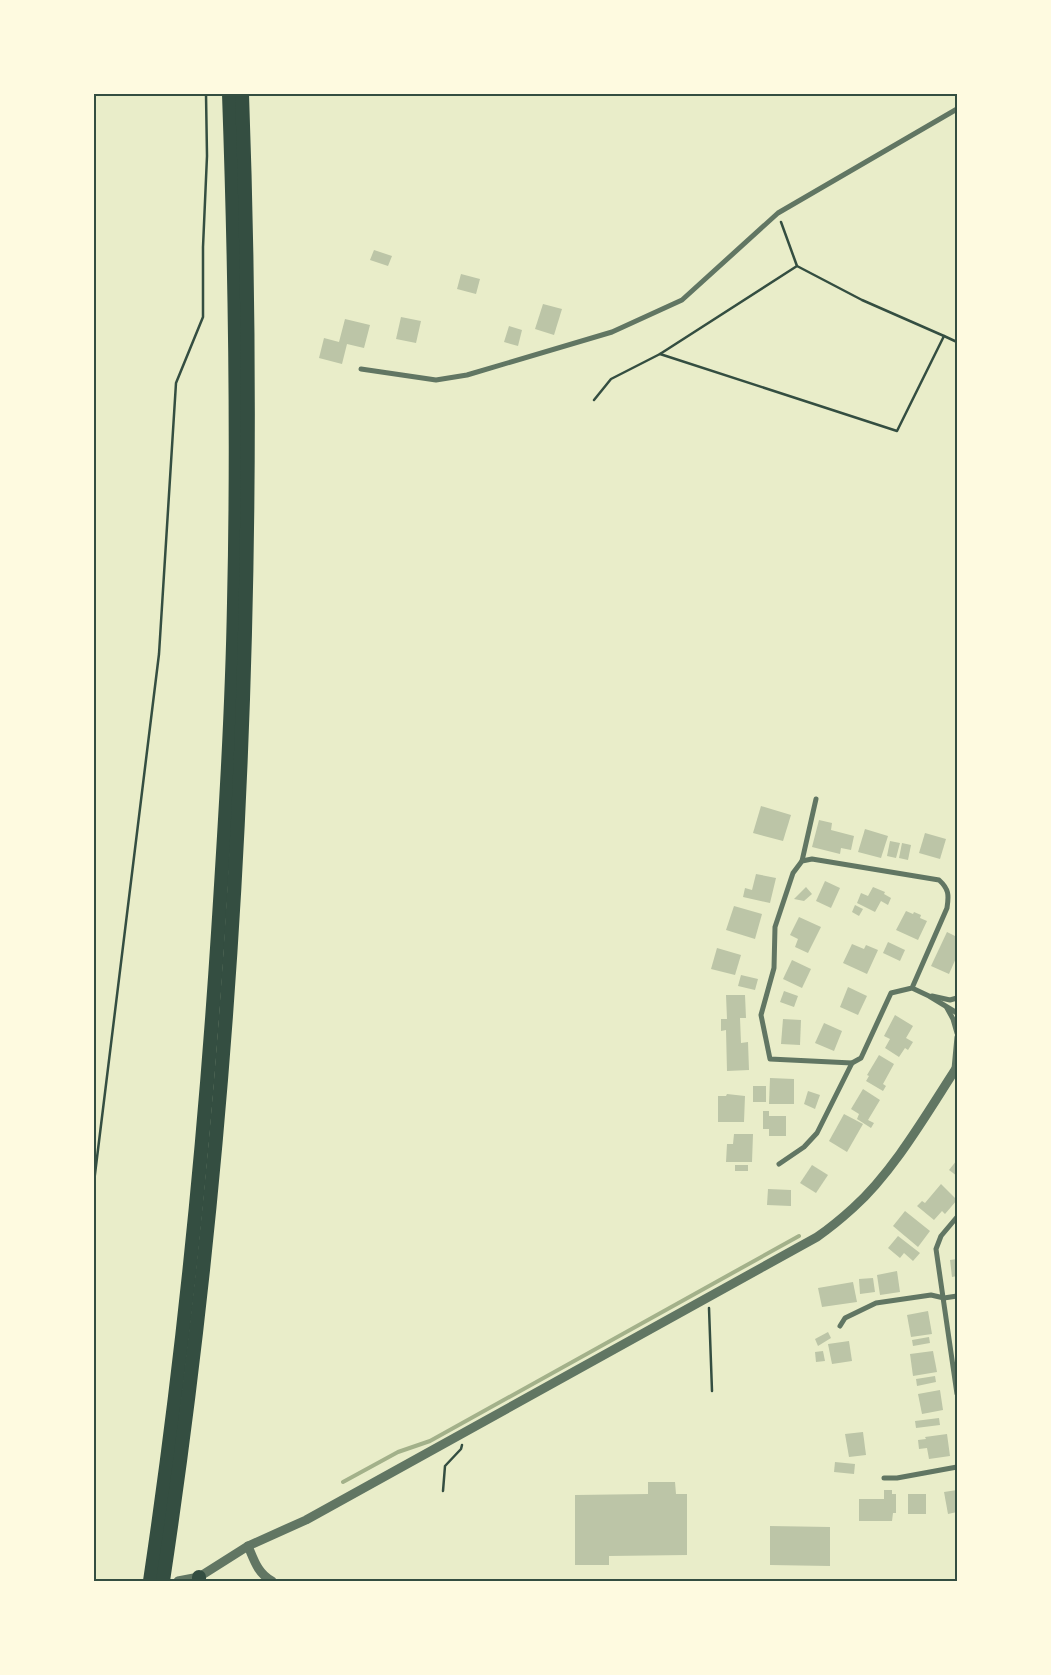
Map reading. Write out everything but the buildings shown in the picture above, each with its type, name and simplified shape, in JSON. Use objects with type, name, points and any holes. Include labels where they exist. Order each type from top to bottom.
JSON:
[{"type":"highway","points":[[229,94],[242,322]]},
{"type":"highway","points":[[163,1581],[162,1544],[196,1217],[223,858],[242,406],[242,94]]},
{"type":"highway","points":[[150,1581],[162,1544]]},
{"type":"street","points":[[362,369],[436,380],[467,375],[612,332],[682,300],[778,213],[957,110]]},
{"type":"street","points":[[816,799],[802,861],[793,873],[774,927],[774,968],[761,1015],[770,1059],[852,1063],[861,1058],[891,993],[912,988],[957,1013]]},
{"type":"street","points":[[802,861],[812,859],[939,880],[947,888],[949,896],[947,908],[912,988]]},
{"type":"street","points":[[929,996],[957,1002]]},
{"type":"street","points":[[950,1000],[957,998]]},
{"type":"street","points":[[178,1581],[199,1579],[248,1546],[306,1520],[817,1237],[853,1208],[868,1193],[924,1119],[956,1069],[957,1035],[953,1019],[947,1008]]},
{"type":"street","points":[[779,1164],[804,1147],[817,1133],[852,1063]]},
{"type":"street","points":[[957,1217],[942,1236],[936,1249],[957,1394]]},
{"type":"street","points":[[840,1326],[845,1318],[876,1303],[931,1295],[944,1298],[957,1296]]},
{"type":"street","points":[[884,1478],[897,1478],[957,1468]]},
{"type":"street","points":[[248,1546],[256,1567],[262,1576],[272,1581]]},
{"type":"path","points":[[94,1182],[159,654],[176,383],[203,318],[203,247],[207,156],[206,94]]},
{"type":"path","points":[[778,213],[796,266],[862,300],[957,342]]},
{"type":"path","points":[[594,400],[611,379],[660,354],[796,266]]},
{"type":"path","points":[[660,354],[897,430],[944,336]]},
{"type":"path","points":[[709,1306],[712,1391]]},
{"type":"path","points":[[443,1491],[444,1466],[461,1449],[462,1441]]},
{"type":"waterway","points":[[343,1482],[398,1452],[430,1441],[799,1236]]}]
